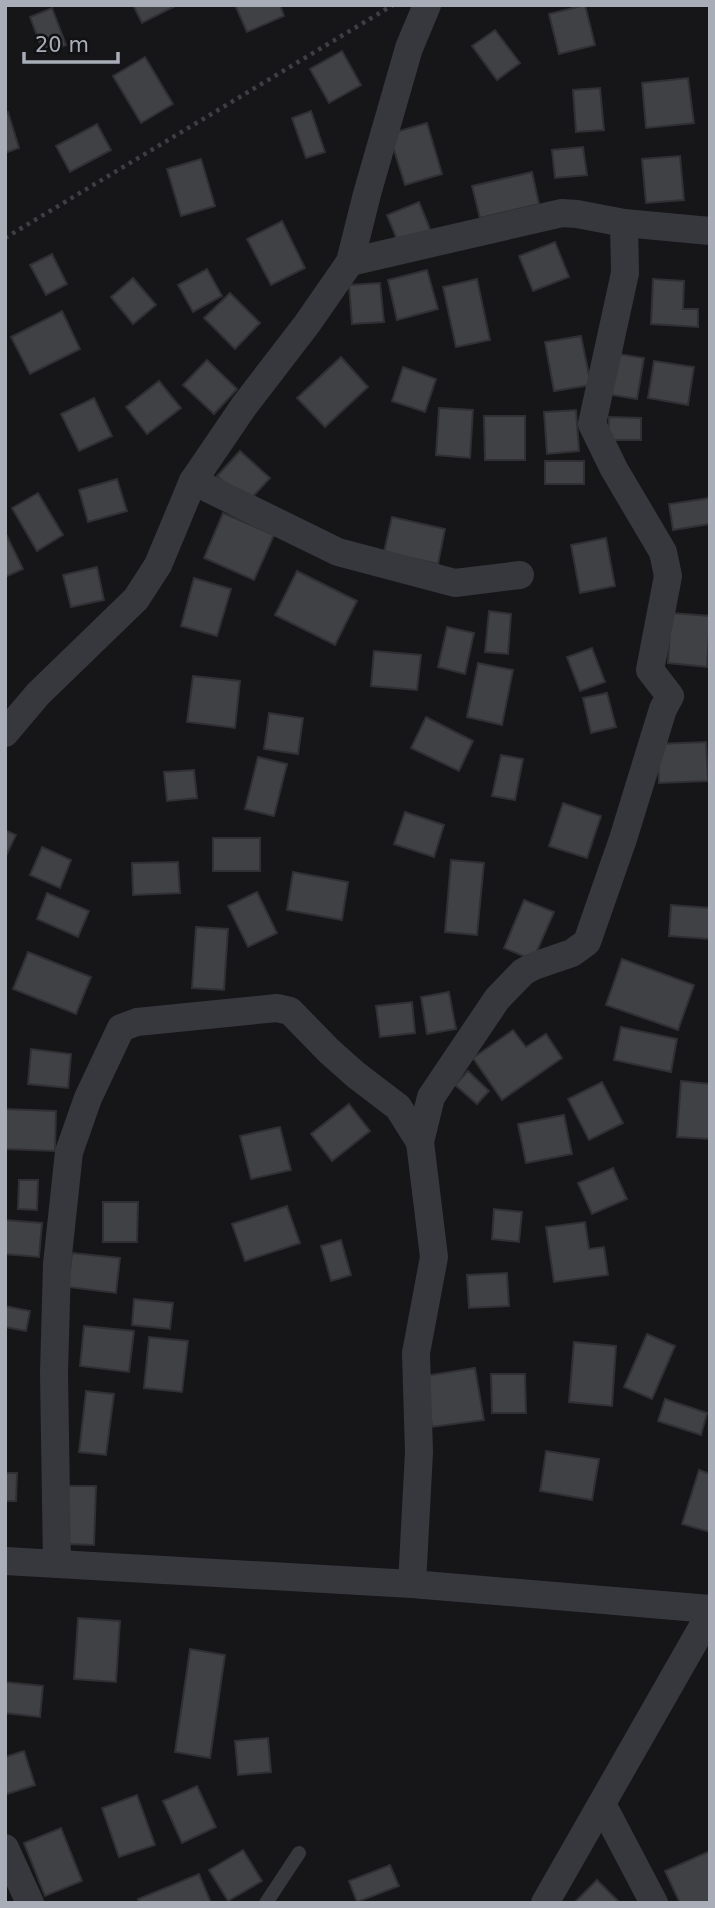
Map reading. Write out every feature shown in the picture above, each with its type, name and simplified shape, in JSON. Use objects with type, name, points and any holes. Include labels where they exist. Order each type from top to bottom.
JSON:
[{"type":"street","points":[[5,733],[38,694],[136,599],[158,565],[193,481],[244,406],[307,324],[350,262],[409,48],[427,5]]},
{"type":"street","points":[[350,262],[562,213],[624,223],[710,231]]},
{"type":"street","points":[[412,1584],[419,1452],[416,1353],[434,1257],[420,1142],[431,1097],[497,999],[523,972],[534,965],[572,953],[587,942],[623,839],[663,709],[670,696],[650,670],[668,576],[663,552],[614,469],[592,424],[625,273],[624,223]]},
{"type":"street","points":[[193,481],[338,552],[455,583],[520,575]]},
{"type":"street","points":[[57,1564],[54,1373],[57,1264],[69,1152],[88,1098],[121,1028],[137,1022],[277,1008],[290,1011],[356,1075],[398,1107],[420,1142]]},
{"type":"street","points":[[5,1561],[412,1584],[710,1611],[545,1903]]},
{"type":"street","points":[[602,1804],[654,1903]]},
{"type":"street","points":[[5,1848],[30,1903]]},
{"type":"lane","points":[[266,1903],[299,1853]]},
{"type":"path","points":[[5,238],[393,5]]},
{"type":"building","points":[[133,5],[177,5],[142,23]]},
{"type":"building","points":[[235,5],[280,5],[284,16],[247,32]]},
{"type":"building","points":[[585,5],[595,45],[559,54],[549,14]]},
{"type":"building","points":[[52,8],[66,45],[44,54],[30,17]]},
{"type":"building","points":[[495,30],[520,63],[497,80],[472,46]]},
{"type":"building","points":[[342,51],[361,85],[329,103],[310,69]]},
{"type":"building","points":[[145,57],[173,104],[141,123],[113,76]]},
{"type":"building","points":[[688,78],[694,123],[646,128],[642,83]]},
{"type":"building","points":[[600,88],[604,130],[576,132],[573,90]]},
{"type":"building","points":[[311,111],[325,152],[306,158],[292,118]]},
{"type":"building","points":[[8,112],[19,148],[5,153],[5,113]]},
{"type":"building","points":[[427,123],[442,174],[405,185],[389,134]]},
{"type":"building","points":[[97,124],[111,150],[70,172],[56,146]]},
{"type":"building","points":[[583,147],[587,175],[555,178],[552,150]]},
{"type":"building","points":[[680,156],[684,200],[646,203],[642,159]]},
{"type":"building","points":[[201,159],[215,206],[181,216],[167,169]]},
{"type":"building","points":[[532,172],[539,204],[480,218],[472,186]]},
{"type":"building","points":[[419,202],[432,234],[400,247],[387,215]]},
{"type":"building","points":[[282,221],[305,268],[271,285],[247,239]]},
{"type":"building","points":[[555,242],[569,277],[533,291],[519,256]]},
{"type":"building","points":[[52,254],[67,284],[46,295],[30,265]]},
{"type":"building","points":[[207,269],[222,296],[193,312],[178,285]]},
{"type":"building","points":[[427,270],[438,309],[397,320],[388,280]]},
{"type":"building","points":[[133,278],[156,305],[133,324],[111,297]]},
{"type":"building","points":[[477,279],[490,340],[456,347],[443,287]]},
{"type":"building","points":[[653,279],[684,281],[683,309],[698,309],[698,327],[651,324]]},
{"type":"building","points":[[380,283],[384,322],[352,324],[349,285]]},
{"type":"building","points":[[230,293],[260,323],[235,349],[204,318]]},
{"type":"building","points":[[62,311],[80,349],[30,374],[11,337]]},
{"type":"building","points":[[581,336],[591,385],[554,391],[545,342]]},
{"type":"building","points":[[612,353],[644,358],[637,399],[606,394]]},
{"type":"building","points":[[341,357],[368,387],[325,427],[297,398]]},
{"type":"building","points":[[207,360],[237,389],[214,414],[183,385]]},
{"type":"building","points":[[654,361],[694,367],[688,405],[648,398]]},
{"type":"building","points":[[403,367],[436,379],[425,412],[392,401]]},
{"type":"building","points":[[159,381],[181,408],[147,434],[126,407]]},
{"type":"building","points":[[94,398],[112,436],[79,451],[61,414]]},
{"type":"building","points":[[439,408],[473,410],[470,458],[436,455]]},
{"type":"building","points":[[576,410],[579,451],[547,454],[544,412]]},
{"type":"building","points":[[484,416],[525,416],[525,460],[485,460]]},
{"type":"building","points":[[609,417],[641,418],[641,440],[608,440]]},
{"type":"building","points":[[240,451],[270,478],[247,503],[217,476]]},
{"type":"building","points":[[545,461],[584,461],[584,484],[545,484]]},
{"type":"building","points":[[117,479],[127,511],[88,522],[79,490]]},
{"type":"building","points":[[38,493],[63,535],[37,551],[12,508]]},
{"type":"building","points":[[710,498],[710,524],[673,530],[669,504]]},
{"type":"building","points":[[223,513],[274,535],[254,580],[204,558]]},
{"type":"building","points":[[392,517],[445,529],[438,564],[384,552]]},
{"type":"building","points":[[5,532],[23,569],[5,577]]},
{"type":"building","points":[[606,538],[615,586],[580,593],[571,545]]},
{"type":"building","points":[[97,567],[104,600],[71,607],[63,575]]},
{"type":"building","points":[[297,571],[357,601],[335,645],[275,615]]},
{"type":"building","points":[[194,578],[231,589],[217,636],[181,626]]},
{"type":"building","points":[[489,611],[511,614],[508,654],[485,652]]},
{"type":"building","points":[[671,613],[710,616],[707,667],[668,663]]},
{"type":"building","points":[[447,627],[474,633],[465,674],[438,667]]},
{"type":"building","points":[[592,648],[605,682],[580,691],[567,657]]},
{"type":"building","points":[[374,651],[421,655],[417,690],[371,686]]},
{"type":"building","points":[[478,663],[513,670],[502,725],[467,717]]},
{"type":"building","points":[[193,676],[240,681],[235,728],[187,722]]},
{"type":"building","points":[[607,693],[616,727],[591,733],[583,698]]},
{"type":"building","points":[[269,713],[303,718],[298,754],[264,749]]},
{"type":"building","points":[[426,717],[473,741],[459,771],[411,748]]},
{"type":"building","points":[[706,742],[708,781],[659,783],[657,744]]},
{"type":"building","points":[[501,755],[523,759],[515,800],[492,796]]},
{"type":"building","points":[[258,757],[287,764],[274,816],[245,809]]},
{"type":"building","points":[[194,770],[197,798],[167,801],[164,772]]},
{"type":"building","points":[[563,803],[601,816],[587,858],[549,846]]},
{"type":"building","points":[[405,812],[444,825],[434,857],[394,844]]},
{"type":"building","points":[[5,830],[16,835],[5,858]]},
{"type":"building","points":[[213,838],[260,838],[260,871],[213,871]]},
{"type":"building","points":[[42,847],[71,860],[60,888],[30,875]]},
{"type":"building","points":[[451,860],[484,863],[477,935],[445,932]]},
{"type":"building","points":[[178,862],[180,893],[133,895],[132,863]]},
{"type":"building","points":[[293,872],[348,882],[342,920],[287,910]]},
{"type":"building","points":[[257,892],[277,933],[248,947],[228,906]]},
{"type":"building","points":[[47,893],[89,911],[78,937],[37,919]]},
{"type":"building","points":[[524,900],[554,912],[533,960],[504,948]]},
{"type":"building","points":[[671,905],[710,908],[710,939],[669,936]]},
{"type":"building","points":[[196,927],[228,929],[224,990],[192,988]]},
{"type":"building","points":[[28,952],[91,977],[76,1014],[13,989]]},
{"type":"building","points":[[622,959],[694,985],[678,1030],[606,1005]]},
{"type":"building","points":[[449,992],[456,1029],[427,1034],[421,997]]},
{"type":"building","points":[[412,1002],[415,1033],[380,1037],[376,1006]]},
{"type":"building","points":[[621,1027],[677,1039],[671,1072],[614,1060]]},
{"type":"building","points":[[513,1030],[526,1047],[546,1034],[562,1058],[502,1100],[473,1058]]},
{"type":"building","points":[[31,1049],[71,1054],[68,1088],[28,1084]]},
{"type":"building","points":[[468,1071],[489,1091],[477,1104],[455,1085]]},
{"type":"building","points":[[681,1081],[710,1084],[710,1139],[677,1137]]},
{"type":"building","points":[[602,1082],[623,1123],[589,1140],[568,1099]]},
{"type":"building","points":[[349,1104],[370,1131],[332,1161],[311,1134]]},
{"type":"building","points":[[5,1109],[56,1111],[55,1151],[5,1149]]},
{"type":"building","points":[[564,1115],[572,1154],[526,1163],[518,1124]]},
{"type":"building","points":[[280,1127],[291,1170],[251,1179],[240,1136]]},
{"type":"building","points":[[613,1168],[627,1199],[592,1214],[578,1183]]},
{"type":"building","points":[[19,1180],[38,1180],[37,1210],[18,1209]]},
{"type":"building","points":[[103,1202],[138,1202],[137,1242],[103,1242]]},
{"type":"building","points":[[287,1206],[300,1243],[245,1261],[232,1224]]},
{"type":"building","points":[[494,1209],[522,1212],[519,1242],[492,1239]]},
{"type":"building","points":[[5,1220],[42,1223],[39,1257],[5,1254]]},
{"type":"building","points":[[585,1222],[589,1249],[604,1247],[608,1275],[554,1282],[546,1227]]},
{"type":"building","points":[[341,1240],[351,1275],[331,1281],[321,1246]]},
{"type":"building","points":[[72,1253],[120,1258],[116,1293],[68,1287]]},
{"type":"building","points":[[507,1273],[509,1306],[469,1308],[467,1275]]},
{"type":"building","points":[[134,1299],[173,1303],[170,1329],[132,1325]]},
{"type":"building","points":[[5,1306],[30,1311],[26,1331],[5,1327]]},
{"type":"building","points":[[84,1326],[134,1331],[129,1372],[80,1366]]},
{"type":"building","points":[[647,1334],[675,1346],[652,1399],[624,1387]]},
{"type":"building","points":[[149,1337],[188,1341],[182,1392],[144,1388]]},
{"type":"building","points":[[574,1342],[616,1346],[612,1406],[569,1402]]},
{"type":"building","points":[[475,1368],[484,1420],[432,1427],[424,1376]]},
{"type":"building","points":[[491,1374],[525,1374],[526,1413],[492,1413]]},
{"type":"building","points":[[86,1391],[114,1394],[106,1455],[79,1452]]},
{"type":"building","points":[[665,1399],[707,1413],[701,1435],[658,1421]]},
{"type":"building","points":[[546,1451],[599,1459],[592,1500],[540,1491]]},
{"type":"building","points":[[699,1470],[710,1474],[710,1532],[682,1524]]},
{"type":"building","points":[[5,1473],[17,1473],[16,1501],[5,1501]]},
{"type":"building","points":[[67,1486],[96,1486],[94,1545],[66,1544]]},
{"type":"building","points":[[78,1618],[120,1621],[116,1682],[74,1679]]},
{"type":"building","points":[[190,1649],[225,1655],[210,1758],[175,1752]]},
{"type":"building","points":[[5,1682],[43,1686],[40,1717],[5,1713]]},
{"type":"building","points":[[268,1738],[271,1772],[238,1775],[235,1741]]},
{"type":"building","points":[[24,1751],[35,1785],[7,1794],[5,1757]]},
{"type":"building","points":[[197,1786],[216,1827],[182,1843],[163,1801]]},
{"type":"building","points":[[137,1795],[155,1845],[119,1857],[102,1808]]},
{"type":"building","points":[[61,1828],[82,1881],[45,1896],[24,1843]]},
{"type":"building","points":[[243,1850],[262,1881],[228,1901],[209,1870]]},
{"type":"building","points":[[710,1851],[710,1903],[680,1903],[665,1871]]},
{"type":"building","points":[[390,1865],[399,1886],[357,1902],[349,1881]]},
{"type":"building","points":[[199,1874],[211,1903],[139,1903],[138,1899]]},
{"type":"building","points":[[597,1880],[620,1903],[574,1903]]}]
